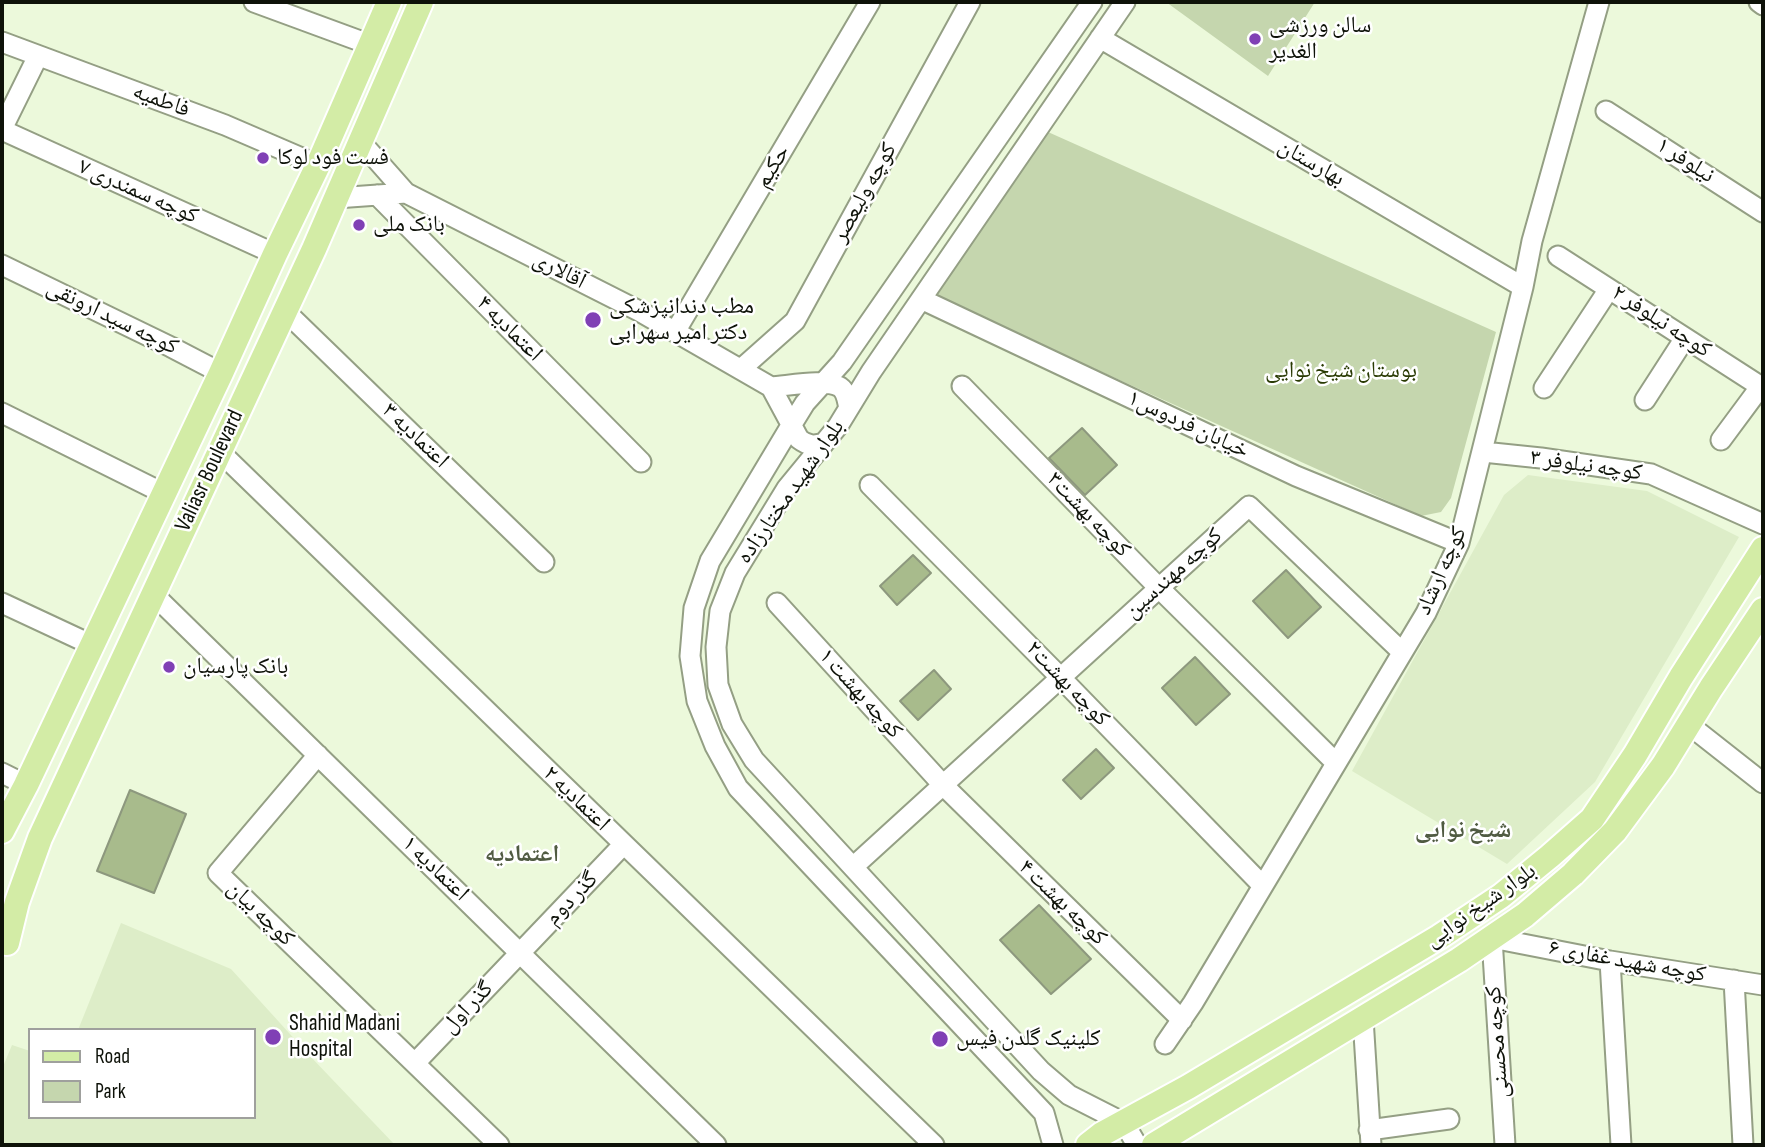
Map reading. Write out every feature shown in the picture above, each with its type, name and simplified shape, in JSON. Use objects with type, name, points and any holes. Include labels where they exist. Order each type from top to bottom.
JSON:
[{"type":"main road","name":"Valiasr Boulevard","points":[[2,831],[318,165],[389,2]]},
{"type":"main road","name":"Valiasr Boulevard","points":[[3,946],[10,904],[285,311],[421,2]]},
{"type":"main road","name":"بلوار شیخ نوایی","points":[[1088,1145],[1102,1134],[1188,1087],[1439,937],[1501,896],[1582,828],[1592,818],[1635,755],[1763,549]]},
{"type":"main road","name":"بلوار شیخ نوایی","points":[[1154,1145],[1492,938],[1525,915],[1563,882],[1615,831],[1663,766],[1763,612]]},
{"type":"street","points":[[254,2],[371,45]]},
{"type":"street","name":"حکیم","points":[[676,332],[870,2]]},
{"type":"street","name":"کوچه ولیعصر","points":[[741,369],[795,321],[970,2]]},
{"type":"street","name":"بلوار شهید مختارزاده","points":[[1053,1145],[1044,1112],[738,788],[715,746],[697,701],[690,656],[694,608],[710,561],[792,424],[805,403],[842,362],[1092,2]]},
{"type":"street","name":"بلوار شهید مختارزاده","points":[[1124,1123],[1069,1095],[1041,1071],[754,760],[732,724],[718,685],[716,647],[720,611],[735,573],[787,488],[838,426],[920,299],[1125,2]]},
{"type":"street","name":"کوچه ارشاد","points":[[1165,1044],[1182,1020],[1426,612],[1459,543],[1532,241],[1599,2]]},
{"type":"street","name":"بهارستان","points":[[1100,38],[1523,287]]},
{"type":"street","name":"فاطمیه","points":[[2,42],[225,125],[318,165]]},
{"type":"street","points":[[2,130],[38,56]]},
{"type":"street","name":"۱ نیلوفر","points":[[1606,111],[1763,212]]},
{"type":"street","name":"کوچه سمندری ۷","points":[[2,130],[275,254]]},
{"type":"street","points":[[360,141],[406,193]]},
{"type":"street","points":[[336,198],[406,193]]},
{"type":"street","name":"آقالاری","points":[[406,193],[639,311],[771,387]]},
{"type":"street","name":"اعتمادیه ۴","points":[[377,195],[641,462]]},
{"type":"street","name":"کوچه نیلوفر ۲","points":[[1558,256],[1762,387]]},
{"type":"street","name":"کوچه سید ارونقی","points":[[2,265],[220,373]]},
{"type":"street","points":[[1544,388],[1609,289]]},
{"type":"street","name":"خیابان فردوس۱","points":[[920,299],[1296,476],[1459,543]]},
{"type":"street","name":"اعتمادیه ۳","points":[[285,311],[544,562]]},
{"type":"street","points":[[1645,400],[1685,338]]},
{"type":"street","points":[[824,443],[815,446],[805,444],[799,439],[771,387],[823,383],[841,388],[846,394],[849,408]]},
{"type":"street","name":"کوچه بهشت۳","points":[[962,386],[1159,588],[1335,762]]},
{"type":"street","points":[[1721,440],[1762,387]]},
{"type":"street","points":[[2,413],[163,493]]},
{"type":"street","name":"اعتمادیه ۲","points":[[219,451],[933,1145]]},
{"type":"street","name":"کوچه نیلوفر ۳","points":[[1483,452],[1651,474],[1763,524]]},
{"type":"street","name":"کوچه بهشت۲","points":[[870,485],[1262,886]]},
{"type":"street","name":"کوچه مهندسین","points":[[853,867],[1249,506],[1402,652]]},
{"type":"street","name":"اعتمادیه ۱","points":[[153,594],[716,1145]]},
{"type":"street","points":[[2,603],[92,645]]},
{"type":"street","name":"کوچه بهشت ۱","points":[[777,603],[943,785]]},
{"type":"street","points":[[1688,724],[1763,783]]},
{"type":"street","name":"کوچه بیان","points":[[318,755],[218,873],[415,1063]]},
{"type":"street","points":[[2,773],[26,785]]},
{"type":"street","name":"کوچه بهشت ۴","points":[[943,785],[1182,1020]]},
{"type":"street","name":"گذر دوم","points":[[521,953],[624,845]]},
{"type":"street","name":"کوچه شهید غفاری ۶","points":[[1492,938],[1610,961],[1763,985]]},
{"type":"street","name":"کوچه محسنی","points":[[1492,938],[1505,1145]]},
{"type":"street","name":"گذر اول","points":[[415,1063],[521,953]]},
{"type":"street","points":[[1610,961],[1621,1145]]},
{"type":"street","points":[[1734,980],[1743,1145]]},
{"type":"street","points":[[1363,1018],[1370,1138],[1449,1119]]},
{"type":"street","points":[[415,1063],[499,1145]]},
{"type":"street","points":[[1124,1123],[1137,1145]]},
{"type":"shaded area","points":[[1528,475],[1647,491],[1739,537],[1595,782],[1507,864],[1352,771],[1504,495]]},
{"type":"shaded area","name":"Shahid Madani Hospital","points":[[121,923],[231,969],[395,1145],[2,1145],[2,1069],[12,1045],[28,1050],[28,1119],[256,1119],[256,1028],[79,1028]]},
{"type":"green space","name":"سالن ورزشی الغدیر","points":[[1166,2],[1315,2],[1268,76]]},
{"type":"green space","name":"بوستان شیخ نوایی","points":[[1048,132],[1496,332],[1451,498],[1441,512],[1421,516],[933,296]]},
{"type":"building","points":[[1082,428],[1117,465],[1085,495],[1049,458]]},
{"type":"building","points":[[913,555],[931,573],[897,605],[880,586]]},
{"type":"building","points":[[1286,570],[1321,607],[1288,638],[1253,601]]},
{"type":"building","points":[[1195,657],[1230,694],[1196,725],[1162,688]]},
{"type":"building","points":[[934,670],[951,689],[918,720],[900,701]]},
{"type":"building","points":[[1096,749],[1114,768],[1081,799],[1063,780]]},
{"type":"building","points":[[130,790],[186,814],[154,893],[97,871]]},
{"type":"building","points":[[1039,905],[1091,959],[1051,994],[1000,940]]},
{"type":"place","name":"سالن ورزشی الغدیر","points":[[1255,39]]},
{"type":"place","name":"فست فود لوکا","points":[[263,158]]},
{"type":"place","name":"بانک ملی","points":[[359,225]]},
{"type":"place","name":"مطب دندانپزشکی دکتر امیر سهرابی","points":[[593,320]]},
{"type":"place","name":"بانک پارسیان","points":[[169,667]]},
{"type":"place","name":"Shahid Madani Hospital","points":[[273,1037]]},
{"type":"place","name":"کلینیک گلدن فیس","points":[[940,1039]]},
{"type":"district","name":"شیخ نوایی","points":[[1463,831]]},
{"type":"district","name":"اعتمادیه","points":[[522,855]]}]
